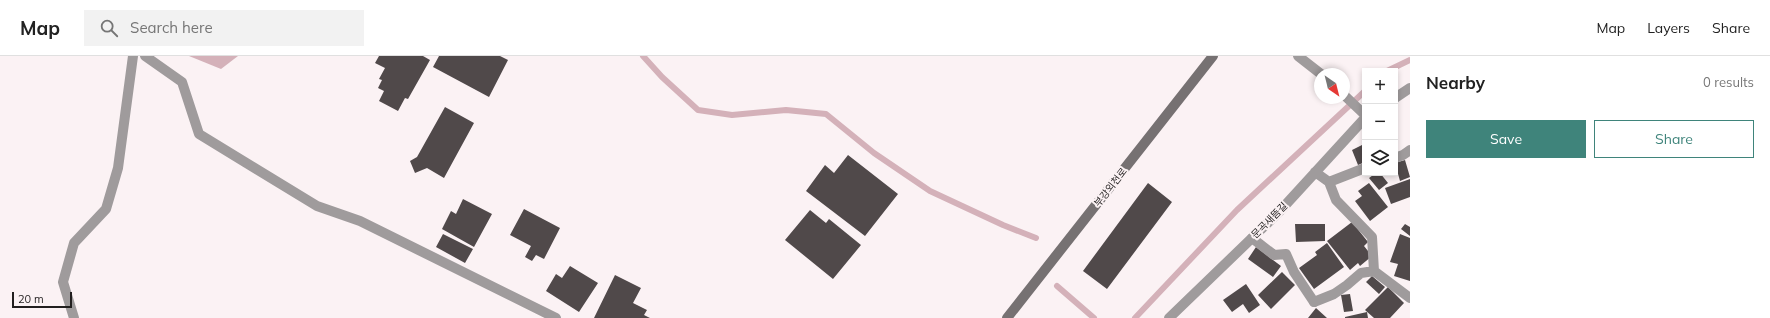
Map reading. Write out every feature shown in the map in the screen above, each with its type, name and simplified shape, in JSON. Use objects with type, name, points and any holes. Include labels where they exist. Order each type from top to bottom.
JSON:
[{"type":"main road","name":"부강외천로","points":[[1007,318],[1213,56]]},
{"type":"street","points":[[74,318],[62,282],[74,243],[106,209],[118,168],[133,56]]},
{"type":"street","points":[[145,56],[182,82],[199,134],[317,206],[360,221],[556,318]]},
{"type":"street","points":[[1298,56],[1314,69]]},
{"type":"street","points":[[1398,96],[1410,88]]},
{"type":"street","points":[[1350,101],[1362,114]]},
{"type":"street","name":"문곡새뜸길","points":[[1169,318],[1278,213],[1362,116]]},
{"type":"street","points":[[1398,157],[1410,150]]},
{"type":"street","points":[[1329,182],[1362,169]]},
{"type":"street","points":[[1315,172],[1329,182],[1336,200],[1372,238],[1374,271]]},
{"type":"street","points":[[1252,238],[1274,255],[1286,254],[1294,272],[1314,302],[1334,294],[1361,273],[1374,271],[1410,298]]},
{"type":"shaded area","points":[[189,56],[238,56],[221,69]]},
{"type":"building","points":[[379,56],[423,56],[430,60],[408,99],[405,98],[398,111],[379,101],[384,91],[378,88],[382,80],[379,79],[385,68],[375,63]]},
{"type":"building","points":[[439,56],[500,56],[508,60],[489,97],[433,67]]},
{"type":"building","points":[[445,107],[474,123],[444,178],[427,168],[415,173],[410,161],[417,157]]},
{"type":"building","points":[[1362,145],[1362,163],[1358,165],[1352,150]]},
{"type":"building","points":[[848,155],[898,194],[865,236],[806,191],[825,165],[834,173]]},
{"type":"building","points":[[1405,160],[1410,177],[1400,181],[1398,174],[1398,162]]},
{"type":"building","points":[[1372,176],[1382,176],[1388,183],[1379,190],[1369,178]]},
{"type":"building","points":[[1410,179],[1410,197],[1391,204],[1385,188]]},
{"type":"building","points":[[1148,183],[1172,202],[1107,289],[1083,271]]},
{"type":"building","points":[[1369,183],[1388,207],[1370,221],[1355,201],[1362,196],[1358,191]]},
{"type":"building","points":[[463,199],[492,214],[474,247],[442,229],[451,211],[456,214]]},
{"type":"building","points":[[524,209],[560,228],[544,259],[536,255],[532,261],[525,257],[531,246],[510,235]]},
{"type":"building","points":[[810,210],[826,223],[829,219],[861,245],[833,279],[785,240]]},
{"type":"building","points":[[1352,222],[1368,242],[1364,246],[1372,256],[1360,266],[1358,263],[1350,270],[1327,241]]},
{"type":"building","points":[[1295,224],[1325,224],[1325,241],[1296,242]]},
{"type":"building","points":[[1405,224],[1410,227],[1410,236],[1401,229]]},
{"type":"building","points":[[443,234],[473,249],[465,263],[436,247]]},
{"type":"building","points":[[1400,234],[1410,238],[1410,281],[1394,276],[1398,264],[1390,262]]},
{"type":"building","points":[[1327,243],[1344,267],[1314,289],[1299,268],[1317,255],[1315,252]]},
{"type":"building","points":[[1256,247],[1281,266],[1273,277],[1248,259]]},
{"type":"building","points":[[570,266],[598,283],[579,312],[546,291],[556,274],[562,278]]},
{"type":"building","points":[[1282,272],[1295,285],[1271,309],[1258,295]]},
{"type":"building","points":[[615,275],[641,288],[633,303],[647,310],[644,315],[650,318],[594,318]]},
{"type":"building","points":[[1372,276],[1385,287],[1379,294],[1366,282]]},
{"type":"building","points":[[1246,284],[1260,305],[1249,313],[1243,304],[1232,312],[1223,300]]},
{"type":"building","points":[[1388,287],[1404,303],[1390,318],[1374,318],[1365,310]]},
{"type":"building","points":[[1350,294],[1353,311],[1344,312],[1341,295]]},
{"type":"building","points":[[1316,308],[1327,318],[1308,318]]},
{"type":"building","points":[[1367,312],[1368,318],[1345,318],[1345,317]]},
{"type":"waterway","points":[[643,56],[662,77],[698,110],[732,115],[786,110],[826,114],[874,153],[930,191],[1003,225],[1036,238]]},
{"type":"waterway","points":[[1393,68],[1410,60]]},
{"type":"waterway","points":[[1135,318],[1237,210],[1362,94]]},
{"type":"waterway","points":[[1057,286],[1094,318]]}]
